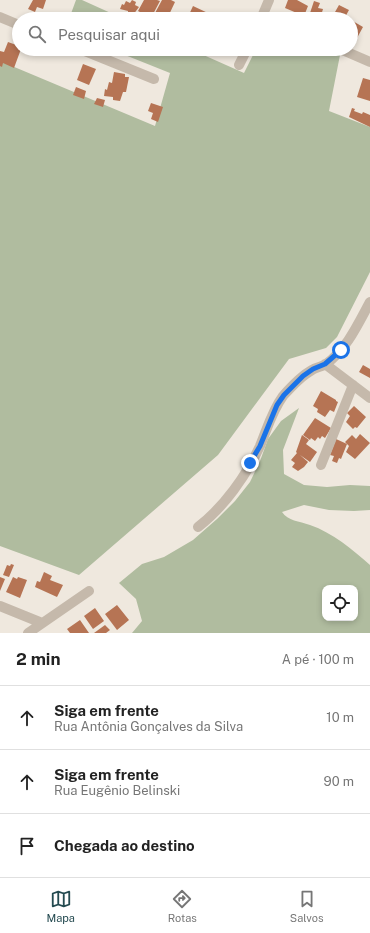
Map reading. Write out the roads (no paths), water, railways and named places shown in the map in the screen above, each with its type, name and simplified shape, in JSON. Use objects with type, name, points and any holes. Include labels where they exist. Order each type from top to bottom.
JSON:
[{"type":"street","points":[[266,12],[269,0]]},
{"type":"street","points":[[0,17],[12,22]]},
{"type":"street","points":[[97,56],[154,79]]},
{"type":"street","points":[[239,65],[244,56]]},
{"type":"street","points":[[356,56],[370,62]]},
{"type":"street","points":[[198,528],[219,508],[236,485],[260,446],[277,405],[284,395],[303,376],[313,369],[325,364],[341,350],[351,336],[370,302]]},
{"type":"street","points":[[325,364],[370,398]]},
{"type":"street","points":[[321,465],[353,385]]},
{"type":"street","points":[[28,633],[89,591]]},
{"type":"street","points":[[0,606],[42,623]]}]
